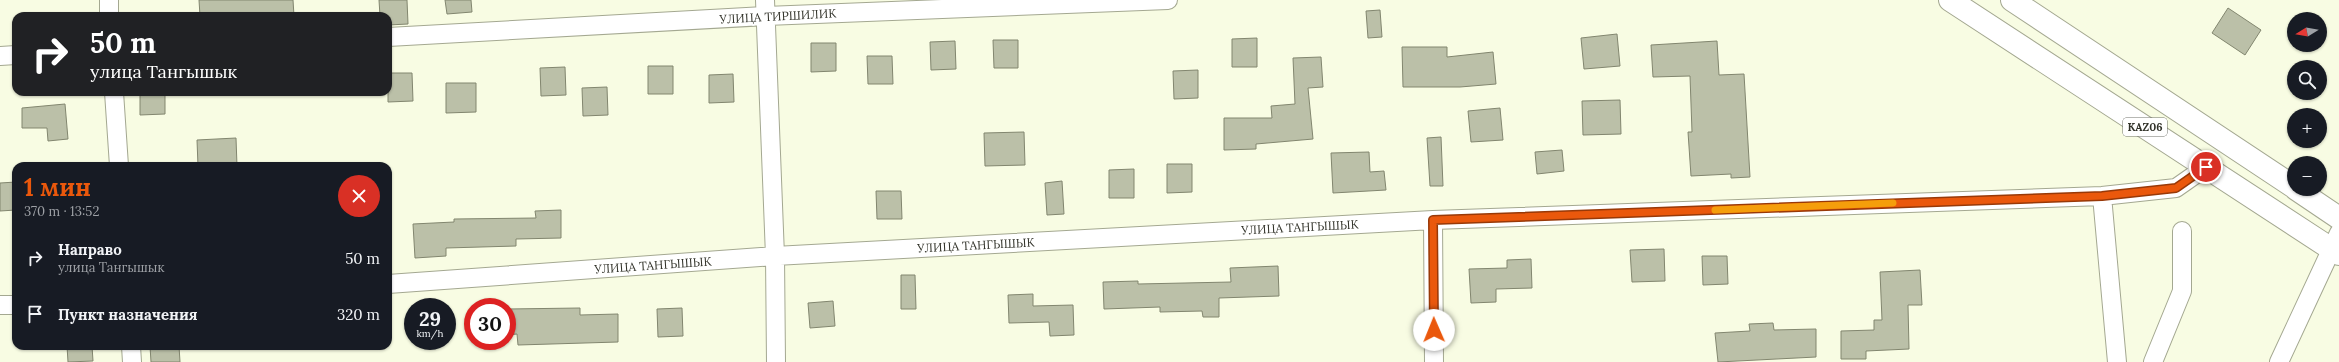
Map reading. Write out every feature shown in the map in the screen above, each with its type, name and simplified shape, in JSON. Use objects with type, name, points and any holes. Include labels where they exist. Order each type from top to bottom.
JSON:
[{"type":"highway","name":"KАZ06","points":[[1950,0],[2206,167],[2337,246]]},
{"type":"highway","name":"KАZ06","points":[[2012,0],[2287,183]]},
{"type":"highway","name":"KАZ06","points":[[2307,196],[2339,218]]},
{"type":"street","points":[[108,0],[109,12]]},
{"type":"street","name":"УЛИЦА ТИРШИЛИК","points":[[392,37],[766,8],[1168,0]]},
{"type":"street","points":[[766,8],[775,256],[776,362]]},
{"type":"street","points":[[0,56],[12,55]]},
{"type":"street","points":[[114,96],[119,162]]},
{"type":"street","name":"УЛИЦА ТАНГЫШЫК","points":[[392,284],[775,256],[1433,220],[2102,196],[2176,188],[2206,167]]},
{"type":"street","points":[[2102,196],[2117,362]]},
{"type":"street","points":[[1433,220],[1434,362]]},
{"type":"street","points":[[2153,362],[2182,291],[2182,231]]},
{"type":"street","points":[[2279,362],[2337,246]]},
{"type":"street","points":[[0,305],[12,305]]},
{"type":"street","points":[[131,350],[132,362]]},
{"type":"building","points":[[199,0],[293,0],[294,12],[200,12]]},
{"type":"building","points":[[379,0],[407,0],[408,24],[392,25],[392,12],[380,12]]},
{"type":"building","points":[[445,0],[471,0],[472,12],[447,14]]},
{"type":"building","points":[[2228,8],[2261,30],[2245,55],[2212,33]]},
{"type":"building","points":[[1380,10],[1382,37],[1368,38],[1366,11]]},
{"type":"building","points":[[1617,34],[1620,66],[1584,69],[1581,38]]},
{"type":"building","points":[[1257,38],[1257,67],[1232,67],[1232,39]]},
{"type":"building","points":[[993,40],[1018,40],[1018,68],[994,68]]},
{"type":"building","points":[[955,41],[956,69],[931,70],[930,42]]},
{"type":"building","points":[[1717,41],[1719,75],[1744,74],[1750,177],[1731,178],[1731,174],[1691,176],[1688,132],[1692,132],[1690,76],[1653,77],[1651,45]]},
{"type":"building","points":[[811,43],[836,43],[836,71],[811,72]]},
{"type":"building","points":[[1402,47],[1447,47],[1447,57],[1493,52],[1496,84],[1460,87],[1403,87]]},
{"type":"building","points":[[867,56],[892,56],[893,84],[868,84]]},
{"type":"building","points":[[1321,57],[1323,87],[1308,88],[1313,139],[1256,144],[1256,149],[1224,150],[1224,118],[1272,118],[1271,106],[1295,104],[1293,58]]},
{"type":"building","points":[[648,66],[673,66],[673,94],[648,94]]},
{"type":"building","points":[[565,67],[566,95],[541,96],[540,68]]},
{"type":"building","points":[[1198,70],[1198,98],[1174,99],[1173,71]]},
{"type":"building","points":[[392,73],[412,73],[413,101],[388,102],[388,96],[392,96]]},
{"type":"building","points":[[733,74],[734,102],[709,103],[709,75]]},
{"type":"building","points":[[446,83],[476,83],[476,112],[446,113]]},
{"type":"building","points":[[607,87],[608,115],[583,116],[582,88]]},
{"type":"building","points":[[140,96],[165,96],[165,114],[140,115]]},
{"type":"building","points":[[1620,100],[1621,134],[1583,135],[1582,101]]},
{"type":"building","points":[[65,104],[68,139],[48,141],[47,128],[22,128],[22,108]]},
{"type":"building","points":[[1500,108],[1503,140],[1471,142],[1468,111]]},
{"type":"building","points":[[1024,132],[1025,165],[985,166],[984,133]]},
{"type":"building","points":[[1441,137],[1443,186],[1430,186],[1427,138]]},
{"type":"building","points":[[236,138],[237,162],[198,162],[197,140]]},
{"type":"building","points":[[1562,150],[1564,171],[1537,174],[1535,152]]},
{"type":"building","points":[[1369,152],[1370,172],[1384,171],[1386,190],[1333,193],[1331,153]]},
{"type":"building","points":[[1167,164],[1192,164],[1192,192],[1167,193]]},
{"type":"building","points":[[1134,169],[1134,198],[1109,198],[1109,170]]},
{"type":"building","points":[[1062,181],[1064,214],[1047,215],[1045,183]]},
{"type":"building","points":[[12,182],[12,210],[0,211],[0,183]]},
{"type":"building","points":[[876,191],[901,191],[902,219],[877,219]]},
{"type":"building","points":[[561,210],[561,238],[516,239],[516,246],[446,248],[446,256],[415,258],[413,224],[454,222],[454,219],[536,218],[535,211]]},
{"type":"building","points":[[1664,249],[1665,281],[1632,282],[1630,250]]},
{"type":"building","points":[[1702,256],[1727,256],[1728,284],[1703,285]]},
{"type":"building","points":[[1531,259],[1532,288],[1496,289],[1496,302],[1471,303],[1469,269],[1507,268],[1507,260]]},
{"type":"building","points":[[1278,266],[1279,296],[1219,298],[1219,317],[1203,317],[1202,311],[1160,312],[1160,307],[1104,309],[1103,282],[1138,281],[1138,284],[1231,282],[1230,268]]},
{"type":"building","points":[[1920,270],[1922,305],[1908,305],[1909,349],[1866,351],[1866,359],[1841,359],[1841,331],[1874,330],[1874,320],[1882,320],[1880,272]]},
{"type":"building","points":[[901,275],[915,275],[916,309],[901,309]]},
{"type":"building","points":[[1033,294],[1033,306],[1073,305],[1074,335],[1050,336],[1049,322],[1009,323],[1008,295]]},
{"type":"building","points":[[833,301],[835,326],[810,328],[808,303]]},
{"type":"building","points":[[580,308],[580,315],[618,314],[618,342],[518,345],[516,334],[516,309]]},
{"type":"building","points":[[682,308],[683,336],[658,337],[657,309]]},
{"type":"building","points":[[1773,323],[1774,330],[1816,329],[1816,357],[1718,362],[1715,333],[1750,331],[1749,324]]},
{"type":"building","points":[[67,350],[92,350],[93,361],[68,362]]},
{"type":"building","points":[[150,350],[179,350],[180,362],[151,362]]},
{"type":"slow traffic","points":[[1715,210],[1893,203]]},
{"type":"route","points":[[1434,330],[1433,220],[2102,196],[2176,188],[2206,167]]}]
